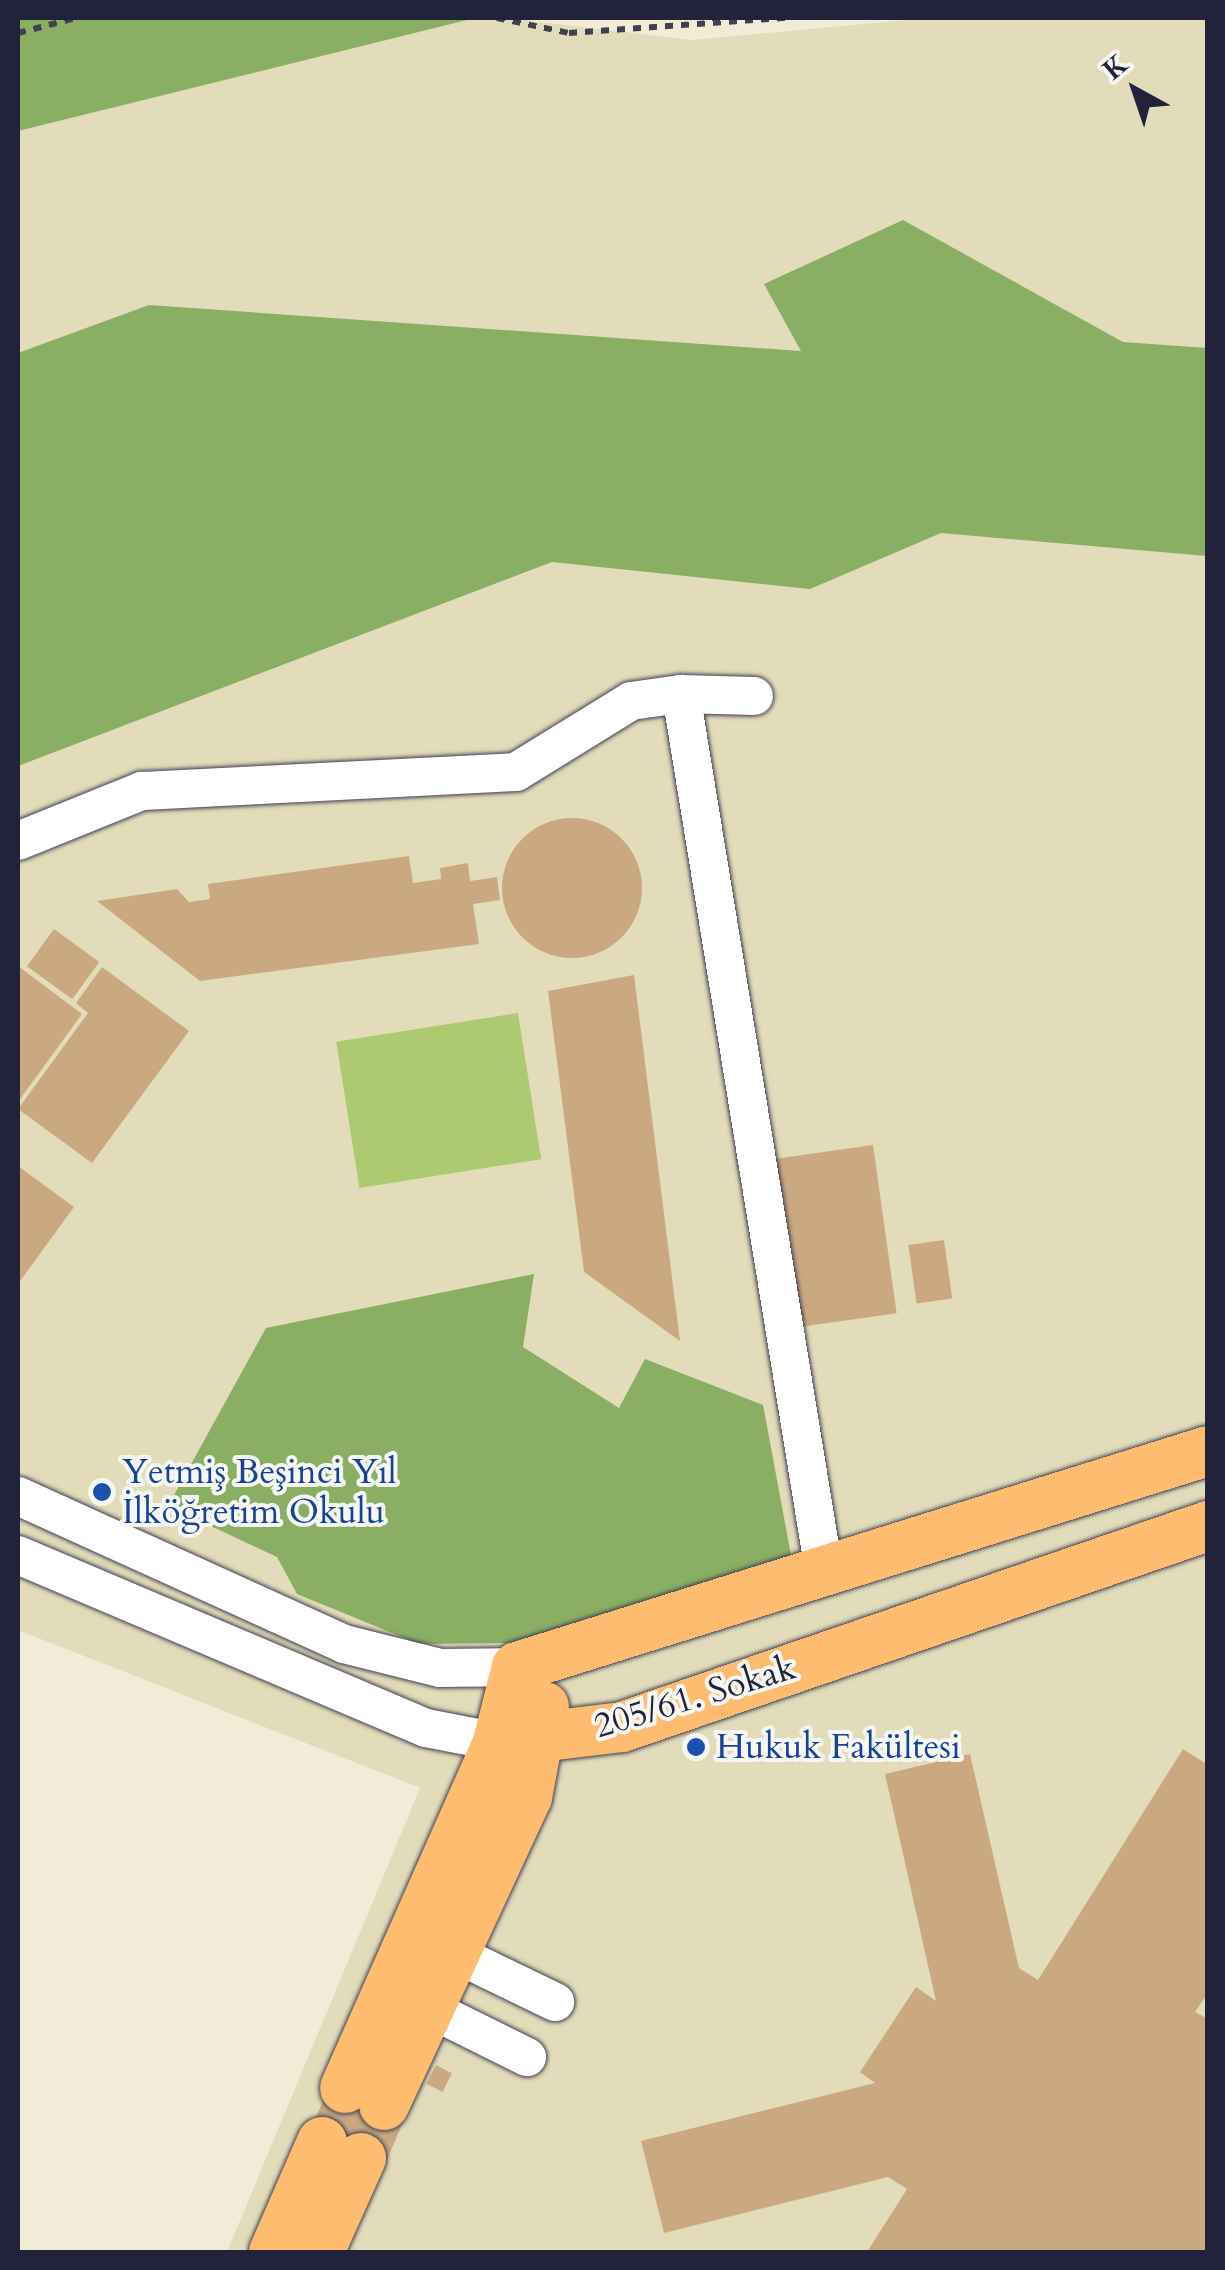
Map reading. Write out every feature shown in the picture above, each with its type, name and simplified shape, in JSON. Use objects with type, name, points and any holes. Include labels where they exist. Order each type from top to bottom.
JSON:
[{"type":"main road","points":[[365,2097],[520,1740],[532,1662],[1208,1452]]},
{"type":"main road","name":"205/61. Sokak","points":[[520,1740],[622,1727],[1208,1526]]},
{"type":"main road","points":[[274,2252],[341,2150],[319,2252]]},
{"type":"lane","points":[[681,694],[824,1571]]},
{"type":"lane","points":[[18,842],[142,791],[516,772],[631,701],[681,694],[754,696]]},
{"type":"lane","points":[[18,1496],[344,1644],[440,1668],[532,1662]]},
{"type":"lane","name":"205/61. Sokak","points":[[18,1555],[426,1728],[520,1740]]},
{"type":"lane","points":[[433,1943],[555,2002]]},
{"type":"lane","points":[[408,1997],[527,2058]]},
{"type":"path","points":[[18,34],[75,18]]},
{"type":"path","points":[[497,18],[569,33],[786,18]]},
{"type":"shaded area","points":[[166,18],[506,18],[691,40],[928,18],[1207,18],[1207,2252],[227,2252],[420,1788],[18,1630],[18,63]]},
{"type":"green space","points":[[18,18],[475,18],[18,131]]},
{"type":"green space","points":[[903,220],[1123,342],[1207,348],[1207,556],[941,533],[810,589],[552,562],[18,766],[18,353],[149,305],[801,351],[764,284]]},
{"type":"green space","points":[[518,1013],[541,1159],[359,1188],[336,1042]]},
{"type":"green space","points":[[534,1274],[523,1347],[619,1408],[645,1359],[763,1405],[791,1555],[521,1643],[419,1644],[297,1594],[277,1557],[168,1506],[266,1328]]},
{"type":"building","points":[[572,818],[599,823],[622,838],[637,861],[642,888],[637,915],[622,938],[599,953],[572,958],[545,953],[522,938],[507,915],[502,888],[507,861],[522,838],[545,823]]},
{"type":"building","points":[[409,856],[413,883],[441,879],[440,868],[468,863],[470,881],[497,877],[500,900],[473,904],[479,944],[200,981],[97,901],[177,889],[189,902],[210,899],[208,884]]},
{"type":"building","points":[[54,929],[99,962],[72,999],[27,966]]},
{"type":"building","points":[[18,966],[82,1014],[18,1102]]},
{"type":"building","points":[[102,967],[189,1031],[92,1163],[18,1109],[88,1013],[76,1003]]},
{"type":"building","points":[[634,975],[680,1341],[584,1272],[548,991]]},
{"type":"building","points":[[873,1145],[897,1313],[798,1327],[774,1159]]},
{"type":"building","points":[[18,1166],[74,1207],[18,1284]]},
{"type":"building","points":[[944,1240],[952,1298],[917,1303],[908,1245]]},
{"type":"building","points":[[1183,1749],[1208,1765],[1208,1993],[1195,2012],[1208,2019],[1208,2252],[867,2252],[907,2189],[888,2177],[664,2233],[641,2141],[875,2083],[860,2072],[916,1987],[936,2001],[885,1774],[970,1754],[1019,1968],[1038,1980]]},
{"type":"building","points":[[436,2065],[452,2073],[443,2092],[426,2084]]},
{"type":"building","points":[[331,2082],[406,2114],[383,2168],[308,2136]]},
{"type":"place","name":"Yetmiş Beşinci Yıl İlköğretim Okulu","points":[[102,1492]]},
{"type":"place","name":"Hukuk Fakültesi","points":[[696,1747]]}]
